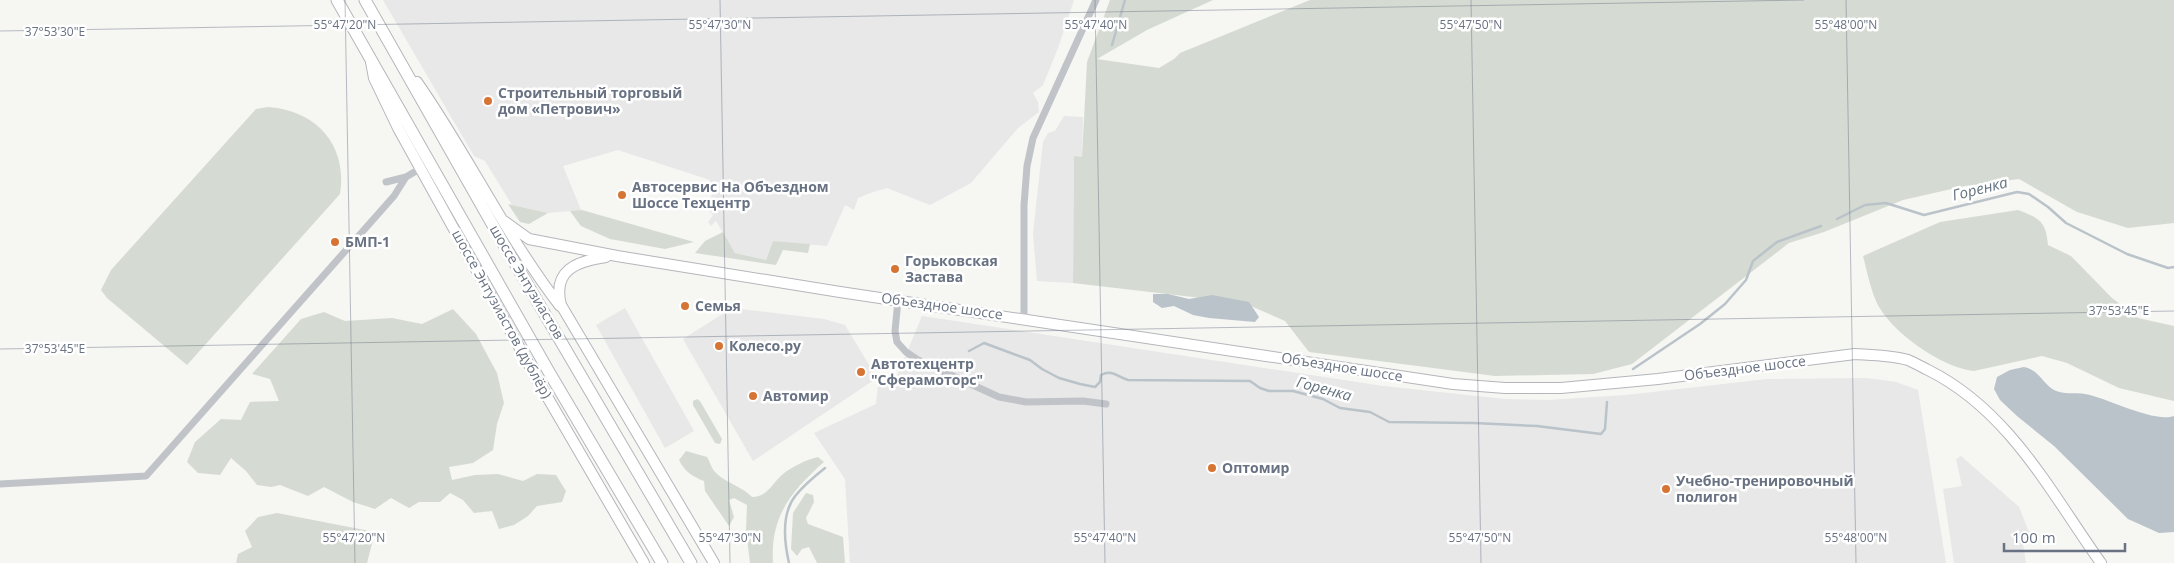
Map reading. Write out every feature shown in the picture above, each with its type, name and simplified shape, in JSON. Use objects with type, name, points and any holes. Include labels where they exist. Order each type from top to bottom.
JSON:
[{"type":"highway","name":"шоссе Энтузиастов","points":[[337,0],[458,210],[548,372],[662,563]]},
{"type":"highway","name":"шоссе Энтузиастов","points":[[365,0],[503,243],[692,563]]},
{"type":"main road","points":[[392,46],[444,122],[504,221],[563,311],[714,563]]},
{"type":"main road","name":"шоссе Энтузиастов (дублёр)","points":[[371,61],[374,78],[383,99],[538,381],[644,563]]},
{"type":"main road","name":"Объездное шоссе","points":[[504,221],[529,239],[617,256],[1453,384],[1505,388],[1561,388],[1658,379],[1855,354],[1880,355],[1908,360],[1944,378],[1975,400],[2009,433],[2033,463],[2101,563]]},
{"type":"main road","points":[[563,311],[559,292],[562,280],[569,269],[585,260],[617,256]]},
{"type":"street","points":[[1024,318],[1024,205],[1033,138],[1096,0]]},
{"type":"street","points":[[386,182],[406,177],[421,168]]},
{"type":"street","points":[[0,484],[146,476],[390,201],[406,177]]},
{"type":"street","points":[[898,300],[895,331],[897,342],[906,352],[918,360],[1000,397],[1026,402],[1083,401],[1106,404]]},
{"type":"shaded area","points":[[383,0],[1074,0],[1043,85],[1033,93],[1038,102],[1039,112],[1018,128],[971,183],[930,205],[887,188],[870,193],[858,198],[854,210],[845,205],[827,246],[773,241],[766,260],[735,253],[716,221],[711,226],[708,222],[713,215],[706,207],[713,193],[707,189],[710,180],[618,150],[563,166],[581,210],[548,213],[512,205],[485,161],[474,156]]},
{"type":"shaded area","points":[[1110,0],[1213,0],[1147,30],[1097,59],[1159,68],[1180,53],[1310,0],[2174,0],[2174,223],[2128,228],[2077,212],[2019,179],[1965,186],[1903,200],[1824,232],[1789,243],[1632,364],[1593,374],[1495,376],[1309,352],[1285,321],[1244,303],[1073,283],[1074,156],[1082,157],[1087,62]]},
{"type":"shaded area","points":[[268,107],[301,115],[325,133],[339,160],[341,176],[340,194],[187,365],[107,298],[101,290],[111,270],[256,109]]},
{"type":"shaded area","points":[[1064,116],[1083,117],[1082,157],[1074,157],[1073,283],[1037,281],[1033,234],[1043,142],[1048,133],[1055,131]]},
{"type":"shaded area","points":[[508,204],[548,213],[529,224],[520,222]]},
{"type":"shaded area","points":[[582,210],[694,242],[665,249],[610,239],[581,226],[570,211]]},
{"type":"shaded area","points":[[2018,210],[2037,219],[2046,231],[2048,245],[2071,256],[2112,298],[2138,318],[2174,326],[2174,401],[2119,388],[2067,363],[2042,356],[1974,371],[1961,368],[1932,355],[1904,336],[1892,324],[1876,301],[1863,256],[1940,222]]},
{"type":"shaded area","points":[[723,232],[735,253],[766,260],[773,241],[810,244],[808,253],[783,250],[776,265],[695,253],[705,241]]},
{"type":"shaded area","points":[[1153,294],[1168,294],[1189,299],[1212,295],[1249,302],[1259,317],[1255,322],[1193,315],[1174,306],[1162,308],[1153,302]]},
{"type":"shaded area","points":[[625,308],[694,431],[665,448],[596,325]]},
{"type":"shaded area","points":[[732,308],[824,319],[845,325],[877,378],[753,461],[683,339]]},
{"type":"shaded area","points":[[453,309],[476,334],[497,373],[504,403],[497,424],[493,450],[473,463],[449,467],[452,480],[475,475],[498,474],[523,481],[537,474],[556,475],[566,491],[562,502],[537,506],[528,516],[514,525],[499,529],[492,511],[474,513],[463,500],[450,493],[440,502],[419,502],[409,508],[391,498],[375,509],[353,502],[324,487],[308,496],[280,485],[271,487],[257,485],[246,471],[231,458],[220,475],[198,473],[187,462],[195,442],[221,419],[241,420],[250,402],[279,401],[270,379],[252,374],[301,319],[324,312],[345,321],[392,318],[422,324]]},
{"type":"shaded area","points":[[922,316],[1383,386],[1505,399],[1549,400],[1626,395],[1768,379],[1867,378],[1896,382],[1918,390],[1946,563],[850,563],[845,479],[814,433],[876,404],[878,386],[897,376]]},
{"type":"shaded area","points":[[2024,367],[2033,371],[2058,392],[2095,396],[2154,416],[2174,416],[2174,532],[2159,533],[2128,519],[2054,446],[2000,400],[1994,389],[1997,377],[2010,370]]},
{"type":"shaded area","points":[[697,399],[722,439],[720,444],[715,443],[693,405],[693,401]]},
{"type":"shaded area","points":[[686,451],[707,457],[719,476],[752,497],[762,495],[791,468],[818,457],[824,462],[802,484],[785,506],[775,532],[773,563],[750,563],[746,530],[747,505],[734,498],[729,500],[734,517],[729,526],[705,491],[704,481],[689,473],[681,464],[679,460]]},
{"type":"shaded area","points":[[1961,456],[2019,507],[2029,532],[2023,544],[2026,563],[1954,563],[1943,489],[1962,486],[1956,459]]},
{"type":"shaded area","points":[[806,493],[813,495],[814,502],[806,518],[808,524],[843,537],[845,563],[817,563],[809,547],[802,549],[797,556],[791,549],[793,513]]},
{"type":"shaded area","points":[[277,513],[375,532],[367,563],[236,563],[238,554],[252,547],[245,531],[258,517]]},
{"type":"waterway","points":[[1112,45],[1125,0]]},
{"type":"waterway","name":"Горенка","points":[[1837,219],[1865,205],[1886,203],[1924,215],[2017,192],[2029,194],[2066,223],[2127,254],[2168,268],[2174,267]]},
{"type":"waterway","name":"Горенка","points":[[1633,369],[1700,324],[1725,304],[1746,280],[1753,261],[1777,242],[1821,226]]},
{"type":"waterway","name":"Горенка","points":[[969,351],[984,343],[1030,360],[1059,378],[1095,387],[1100,382],[1101,375],[1105,373],[1115,374],[1128,380],[1250,381],[1260,388],[1269,391],[1293,391],[1323,399],[1340,408],[1370,412],[1389,422],[1537,426],[1601,434],[1605,429],[1607,402]]},
{"type":"waterway","name":"Горенка","points":[[789,563],[785,528],[791,502],[799,491],[825,468]]},
{"type":"place","name":"Строительный торговый дом «Петрович»","points":[[488,101]]},
{"type":"place","name":"Автосервис На Объездном Шоссе Техцентр","points":[[622,195]]},
{"type":"place","name":"БМП-1","points":[[335,242]]},
{"type":"place","name":"Горьковская Застава","points":[[895,269]]},
{"type":"place","name":"Семья","points":[[685,306]]},
{"type":"place","name":"Колесо.ру","points":[[719,346]]},
{"type":"place","name":"Автотехцентр \"Сферамоторс\"","points":[[861,372]]},
{"type":"place","name":"Автомир","points":[[753,396]]},
{"type":"place","name":"Оптомир","points":[[1212,468]]},
{"type":"place","name":"Учебно-тренировочный полигон","points":[[1666,489]]}]
